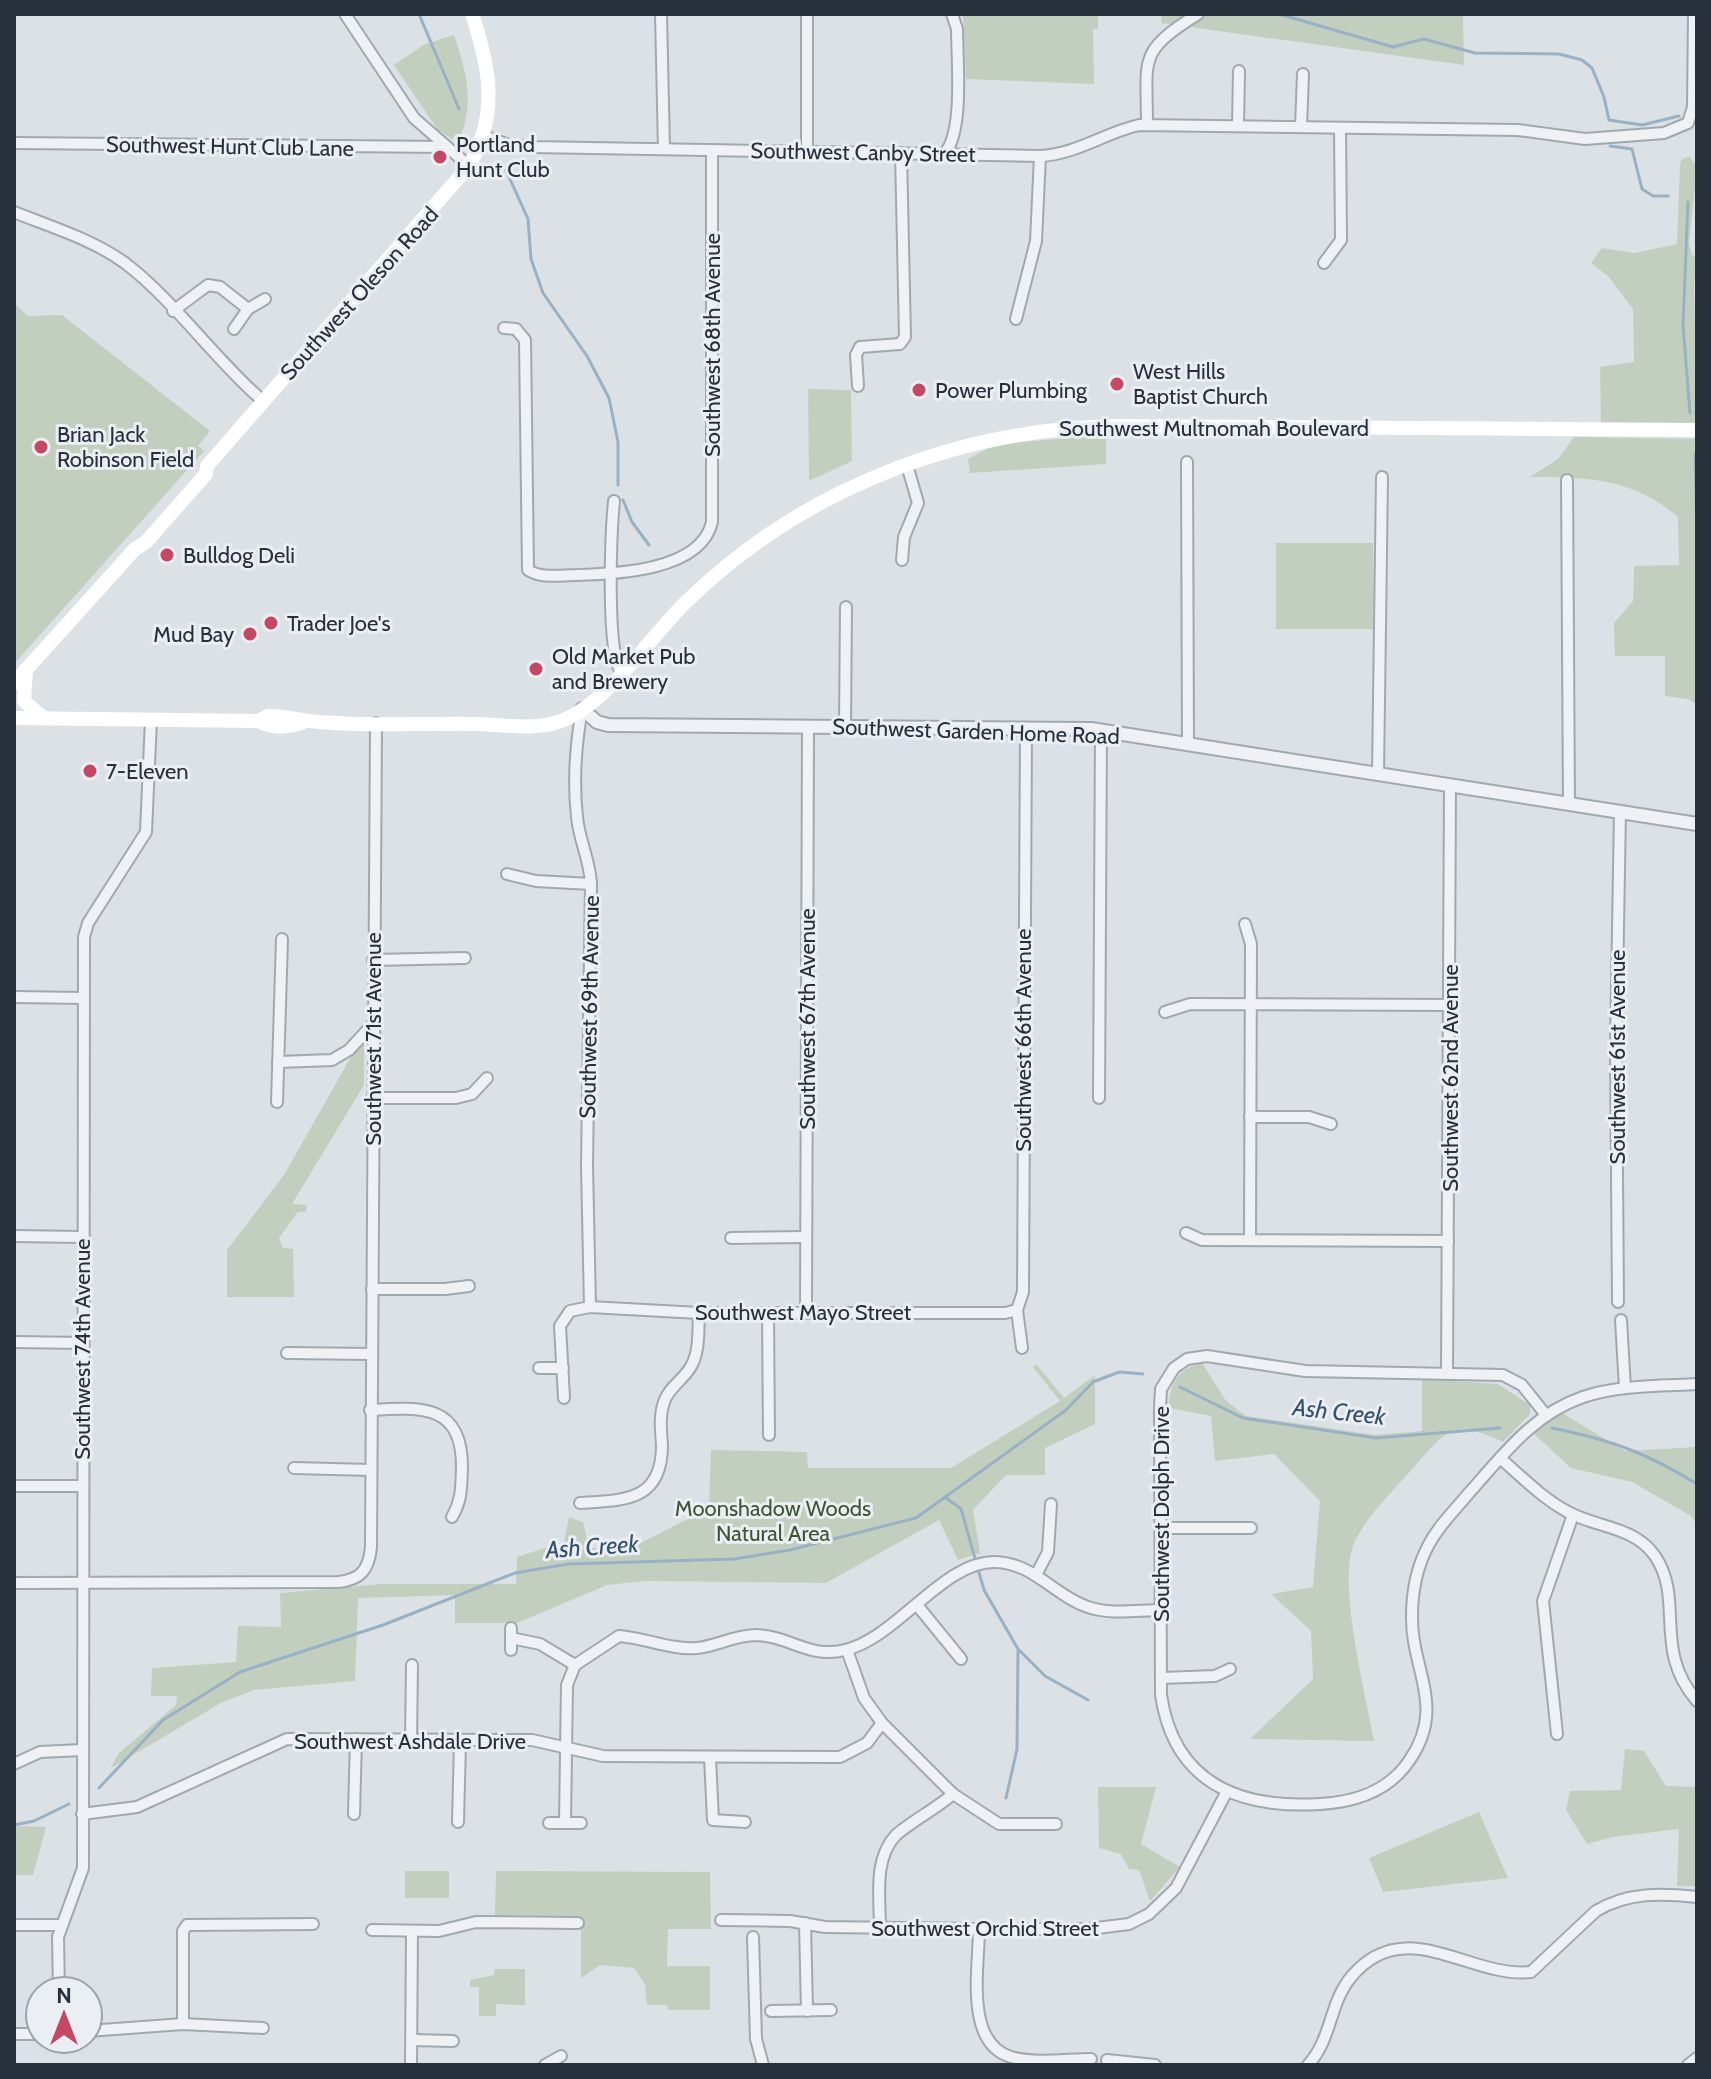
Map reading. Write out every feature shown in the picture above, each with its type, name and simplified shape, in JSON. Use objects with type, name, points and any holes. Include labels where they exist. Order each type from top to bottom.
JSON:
[{"type":"main road","name":"Southwest Oleson Road","points":[[14,683],[135,549],[135,540],[200,467],[207,466],[469,166],[484,136],[491,85],[472,14]]},
{"type":"main road","name":"Southwest Multnomah Boulevard","points":[[582,709],[694,594],[749,547],[828,498],[907,465],[1011,435],[1092,426],[1697,430]]},
{"type":"main road","points":[[26,669],[24,701],[44,719]]},
{"type":"main road","points":[[14,718],[258,721],[268,726],[295,726],[306,721],[542,725],[565,720],[582,709]]},
{"type":"street","points":[[345,14],[414,118],[469,166]]},
{"type":"street","points":[[661,14],[664,149]]},
{"type":"street","points":[[807,14],[807,150]]},
{"type":"street","points":[[945,153],[953,144],[956,126],[957,29],[952,14]]},
{"type":"street","points":[[1147,125],[1151,54],[1164,35],[1198,14]]},
{"type":"street","name":"Southwest Canby Street","points":[[484,136],[520,147],[1040,156],[1073,152],[1121,130],[1147,125],[1518,130],[1585,139],[1664,133],[1688,123],[1693,107],[1694,14]]},
{"type":"street","points":[[1238,126],[1239,71]]},
{"type":"street","points":[[1301,127],[1303,74]]},
{"type":"street","points":[[1324,263],[1341,240],[1340,128]]},
{"type":"street","name":"Southwest Hunt Club Lane","points":[[14,143],[445,147]]},
{"type":"street","name":"Southwest 68th Avenue","points":[[613,574],[668,561],[706,538],[712,512],[712,150]]},
{"type":"street","points":[[858,386],[856,355],[860,347],[900,344],[905,337],[901,153]]},
{"type":"street","points":[[1016,319],[1036,241],[1040,156]]},
{"type":"street","points":[[14,212],[84,239],[121,261],[230,372],[263,401]]},
{"type":"street","points":[[173,311],[208,285],[220,287],[248,309]]},
{"type":"street","points":[[234,329],[248,309],[265,299]]},
{"type":"street","points":[[504,328],[516,329],[525,340],[528,570],[543,575],[613,574]]},
{"type":"street","points":[[1187,462],[1188,744]]},
{"type":"street","points":[[902,560],[904,537],[918,503],[907,465]]},
{"type":"street","points":[[1378,774],[1382,477]]},
{"type":"street","points":[[1567,480],[1569,804]]},
{"type":"street","points":[[614,501],[614,652],[621,672]]},
{"type":"street","points":[[845,726],[846,607]]},
{"type":"street","name":"Southwest Garden Home Road","points":[[582,709],[597,722],[608,725],[1101,730],[1697,824]]},
{"type":"street","name":"Southwest 69th Avenue","points":[[582,709],[577,735],[577,815],[590,862],[591,884],[587,1166],[590,1307]]},
{"type":"street","name":"Southwest 74th Avenue","points":[[59,1975],[58,1937],[82,1876],[83,998],[87,927],[148,826],[151,720]]},
{"type":"street","name":"Southwest 71st Avenue","points":[[83,1583],[338,1582],[362,1574],[368,1568],[371,1547],[376,723]]},
{"type":"street","name":"Southwest 67th Avenue","points":[[806,1311],[808,726]]},
{"type":"street","name":"Southwest 66th Avenue","points":[[1022,1348],[1017,1310],[1023,1292],[1026,728]]},
{"type":"street","points":[[1099,1098],[1101,730]]},
{"type":"street","name":"Southwest 62nd Avenue","points":[[1447,1372],[1452,1005],[1450,785]]},
{"type":"street","name":"Southwest 61st Avenue","points":[[1618,1302],[1616,1042],[1620,811]]},
{"type":"street","points":[[507,874],[536,881],[591,884]]},
{"type":"street","points":[[1245,924],[1251,944],[1250,1240]]},
{"type":"street","points":[[277,1102],[282,939]]},
{"type":"street","points":[[373,960],[465,958]]},
{"type":"street","points":[[14,997],[83,998]]},
{"type":"street","points":[[1165,1012],[1190,1004],[1452,1005]]},
{"type":"street","points":[[278,1062],[332,1060],[349,1050],[372,1025]]},
{"type":"street","points":[[372,1098],[456,1098],[472,1094],[487,1078]]},
{"type":"street","points":[[1250,1117],[1309,1117],[1331,1124]]},
{"type":"street","points":[[1186,1233],[1202,1240],[1448,1241]]},
{"type":"street","points":[[14,1236],[82,1237]]},
{"type":"street","points":[[731,1238],[806,1237]]},
{"type":"street","points":[[372,1289],[469,1286]]},
{"type":"street","points":[[564,1398],[561,1321],[570,1311],[590,1307]]},
{"type":"street","name":"Southwest Mayo Street","points":[[590,1307],[699,1313],[1005,1313],[1017,1310]]},
{"type":"street","points":[[580,1503],[627,1500],[648,1489],[658,1474],[661,1411],[665,1397],[690,1369],[695,1356],[699,1313]]},
{"type":"street","points":[[768,1313],[769,1435]]},
{"type":"street","points":[[1621,1320],[1625,1388]]},
{"type":"street","points":[[14,1342],[83,1343]]},
{"type":"street","points":[[287,1353],[371,1354]]},
{"type":"street","name":"Southwest Dolph Drive","points":[[1226,1793],[1201,1774],[1177,1746],[1163,1708],[1161,1389],[1174,1368],[1187,1359],[1207,1356],[1305,1371],[1492,1374],[1513,1379],[1529,1392],[1546,1415]]},
{"type":"street","points":[[539,1368],[563,1368]]},
{"type":"street","points":[[1226,1793],[1262,1804],[1334,1803],[1367,1796],[1391,1781],[1408,1764],[1420,1743],[1426,1719],[1428,1691],[1412,1623],[1416,1576],[1436,1533],[1500,1458],[1546,1415],[1584,1397],[1625,1388],[1697,1384]]},
{"type":"street","points":[[370,1410],[428,1411],[437,1413],[451,1424],[459,1440],[462,1458],[461,1502],[452,1517]]},
{"type":"street","points":[[1500,1458],[1553,1503],[1573,1515],[1627,1532],[1654,1555],[1668,1591],[1672,1658],[1697,1701]]},
{"type":"street","points":[[294,1468],[371,1470]]},
{"type":"street","points":[[14,1486],[82,1486]]},
{"type":"street","points":[[1036,1575],[1048,1552],[1051,1504]]},
{"type":"street","points":[[1557,1734],[1543,1601],[1573,1515]]},
{"type":"street","points":[[1161,1528],[1251,1528]]},
{"type":"street","points":[[565,1822],[567,1685],[575,1665],[619,1636],[682,1648],[757,1635],[776,1638],[812,1653],[847,1650],[973,1564],[997,1562],[1036,1575],[1067,1599],[1089,1608],[1161,1610]]},
{"type":"street","points":[[14,1583],[83,1583]]},
{"type":"street","points":[[917,1605],[961,1659]]},
{"type":"street","points":[[511,1638],[540,1644],[575,1665]]},
{"type":"street","points":[[847,1650],[864,1698],[882,1723],[953,1794],[999,1824],[1056,1824]]},
{"type":"street","points":[[411,1740],[412,1665]]},
{"type":"street","points":[[1161,1678],[1215,1676],[1230,1669]]},
{"type":"street","name":"Southwest Ashdale Drive","points":[[82,1814],[104,1814],[137,1807],[287,1739],[532,1740],[603,1756],[840,1757],[867,1743],[882,1723]]},
{"type":"street","points":[[354,1814],[356,1739]]},
{"type":"street","points":[[458,1822],[460,1742]]},
{"type":"street","points":[[14,1764],[40,1752],[82,1750]]},
{"type":"street","points":[[710,1757],[713,1820],[745,1822]]},
{"type":"street","name":"Southwest Orchid Street","points":[[721,1920],[880,1928],[1109,1928],[1139,1920],[1159,1906],[1176,1888],[1226,1793]]},
{"type":"street","points":[[880,1928],[880,1867],[887,1849],[897,1835],[953,1794]]},
{"type":"street","points":[[549,1823],[581,1823]]},
{"type":"street","points":[[1308,2065],[1328,2038],[1334,2009],[1347,1982],[1365,1964],[1391,1951],[1431,1950],[1500,1971],[1531,1972],[1596,1911],[1608,1904],[1635,1895],[1697,1897]]},
{"type":"street","points":[[372,1930],[439,1931],[476,1922],[578,1923]]},
{"type":"street","points":[[805,1923],[807,2011]]},
{"type":"street","points":[[183,2024],[183,1931],[187,1925],[313,1924]]},
{"type":"street","points":[[14,1925],[62,1925]]},
{"type":"street","points":[[979,1929],[980,2016],[983,2033],[995,2049],[1012,2057],[1053,2062],[1091,2059]]},
{"type":"street","points":[[411,2065],[412,1932]]},
{"type":"street","points":[[753,1937],[756,2039],[763,2065]]},
{"type":"street","points":[[771,2011],[831,2010]]},
{"type":"street","points":[[104,2030],[183,2024],[263,2028]]},
{"type":"street","points":[[412,2040],[453,2041]]},
{"type":"street","points":[[545,2065],[561,2056]]},
{"type":"street","points":[[1688,2065],[1697,2058]]},
{"type":"street","points":[[1107,2060],[1155,2065]]},
{"type":"green space","points":[[963,14],[1098,14],[1098,29],[1093,29],[1094,84],[966,79]]},
{"type":"green space","points":[[1121,14],[1463,14],[1464,65],[1161,23],[1162,15]]},
{"type":"green space","points":[[454,35],[468,98],[460,138],[454,136],[452,139],[438,130],[394,65],[425,44]]},
{"type":"green space","points":[[1689,156],[1697,167],[1689,243],[1692,255],[1697,258],[1694,283],[1697,423],[1601,423],[1600,367],[1634,362],[1633,309],[1609,277],[1591,263],[1602,248],[1634,253],[1677,244],[1680,166],[1681,160]]},
{"type":"green space","points":[[14,303],[28,316],[62,315],[210,431],[198,446],[204,451],[14,664]]},
{"type":"green space","points":[[808,389],[851,390],[852,461],[809,481]]},
{"type":"green space","points":[[1106,435],[1106,464],[970,473],[968,459],[996,444]]},
{"type":"green space","points":[[1574,437],[1697,439],[1697,704],[1688,699],[1665,696],[1665,656],[1615,656],[1614,623],[1633,601],[1634,566],[1679,565],[1678,517],[1644,494],[1608,482],[1530,477],[1558,459]]},
{"type":"green space","points":[[1276,543],[1373,543],[1374,629],[1276,629]]},
{"type":"green space","points":[[364,1034],[364,1085],[292,1204],[307,1205],[306,1212],[298,1212],[279,1238],[283,1248],[293,1249],[294,1297],[227,1297],[227,1250],[284,1175]]},
{"type":"green space","points":[[1202,1363],[1226,1401],[1246,1416],[1375,1435],[1422,1431],[1422,1379],[1498,1384],[1530,1405],[1530,1414],[1503,1442],[1474,1431],[1454,1431],[1445,1436],[1383,1501],[1355,1541],[1350,1559],[1351,1610],[1374,1741],[1250,1739],[1313,1679],[1311,1631],[1271,1594],[1313,1587],[1320,1501],[1274,1454],[1215,1461],[1211,1416],[1169,1408],[1176,1379],[1186,1369]]},
{"type":"green space","name":"Moonshadow Woods Natural Area","points":[[1036,1364],[1064,1398],[1095,1375],[1095,1424],[1045,1448],[1045,1475],[1006,1475],[973,1510],[980,1553],[958,1560],[939,1520],[826,1583],[645,1581],[607,1585],[517,1623],[455,1623],[455,1595],[358,1598],[355,1681],[254,1690],[221,1703],[111,1768],[118,1754],[176,1705],[177,1696],[151,1696],[152,1668],[236,1662],[238,1626],[281,1627],[280,1593],[382,1584],[516,1584],[517,1557],[564,1542],[569,1517],[583,1522],[589,1548],[631,1548],[709,1508],[711,1450],[807,1452],[808,1468],[951,1468],[1060,1401],[1033,1367]]},
{"type":"green space","points":[[1562,1413],[1625,1451],[1697,1447],[1697,1524],[1691,1516],[1632,1482],[1571,1468],[1533,1433]]},
{"type":"green space","points":[[1625,1749],[1644,1751],[1666,1786],[1697,1787],[1697,1886],[1677,1886],[1679,1829],[1613,1837],[1587,1844],[1566,1810],[1570,1791],[1621,1790]]},
{"type":"green space","points":[[1098,1787],[1156,1787],[1141,1844],[1180,1867],[1150,1901],[1139,1870],[1129,1869],[1121,1854],[1099,1848]]},
{"type":"green space","points":[[1479,1812],[1508,1878],[1383,1892],[1369,1858]]},
{"type":"green space","points":[[14,1826],[46,1827],[33,1875],[14,1875]]},
{"type":"green space","points":[[405,1871],[449,1871],[449,1898],[405,1898]]},
{"type":"green space","points":[[496,1871],[710,1872],[711,1929],[668,1929],[667,1966],[710,1966],[710,2010],[668,2010],[667,2005],[647,2005],[645,1984],[634,1968],[600,1965],[581,1978],[581,1916],[495,1915]]},
{"type":"green space","points":[[495,1969],[525,1969],[525,2005],[496,2004],[496,2016],[479,2016],[479,1987],[470,1987],[470,1980],[494,1975]]},
{"type":"waterway","points":[[419,14],[459,109]]},
{"type":"waterway","points":[[1279,14],[1393,47],[1424,39],[1475,53],[1559,54],[1582,60],[1592,68],[1609,120],[1642,125],[1679,116]]},
{"type":"waterway","points":[[1610,146],[1632,149],[1642,189],[1653,196],[1668,196]]},
{"type":"waterway","points":[[505,168],[528,219],[531,259],[543,293],[587,356],[609,398],[618,442],[618,485]]},
{"type":"waterway","points":[[1688,202],[1683,326],[1690,413]]},
{"type":"waterway","points":[[1695,454],[1697,531]]},
{"type":"waterway","points":[[623,500],[632,522],[649,545]]},
{"type":"waterway","name":"Ash Creek","points":[[99,1788],[163,1720],[240,1672],[383,1625],[515,1573],[568,1564],[734,1559],[790,1550],[916,1518],[1066,1410],[1093,1382],[1119,1372],[1143,1374]]},
{"type":"waterway","name":"Ash Creek","points":[[1180,1387],[1243,1418],[1376,1438],[1500,1428]]},
{"type":"waterway","name":"Ash Creek","points":[[1552,1428],[1627,1448],[1697,1484]]},
{"type":"waterway","points":[[945,1497],[961,1509],[984,1590],[1018,1649],[1045,1676],[1088,1700]]},
{"type":"waterway","points":[[1006,1798],[1017,1749],[1018,1651]]},
{"type":"waterway","name":"Ash Creek","points":[[14,1825],[34,1821],[69,1804]]},
{"type":"place","name":"Portland Hunt Club","points":[[440,157]]},
{"type":"place","name":"West Hills Baptist Church","points":[[1117,384]]},
{"type":"place","name":"Power Plumbing","points":[[919,390]]},
{"type":"place","name":"Brian Jack Robinson Field","points":[[41,447]]},
{"type":"place","name":"Bulldog Deli","points":[[167,555]]},
{"type":"place","name":"Trader Joe's","points":[[271,623]]},
{"type":"place","name":"Mud Bay","points":[[250,634]]},
{"type":"place","name":"Old Market Pub and Brewery","points":[[536,669]]},
{"type":"place","name":"7-Eleven","points":[[90,771]]}]
